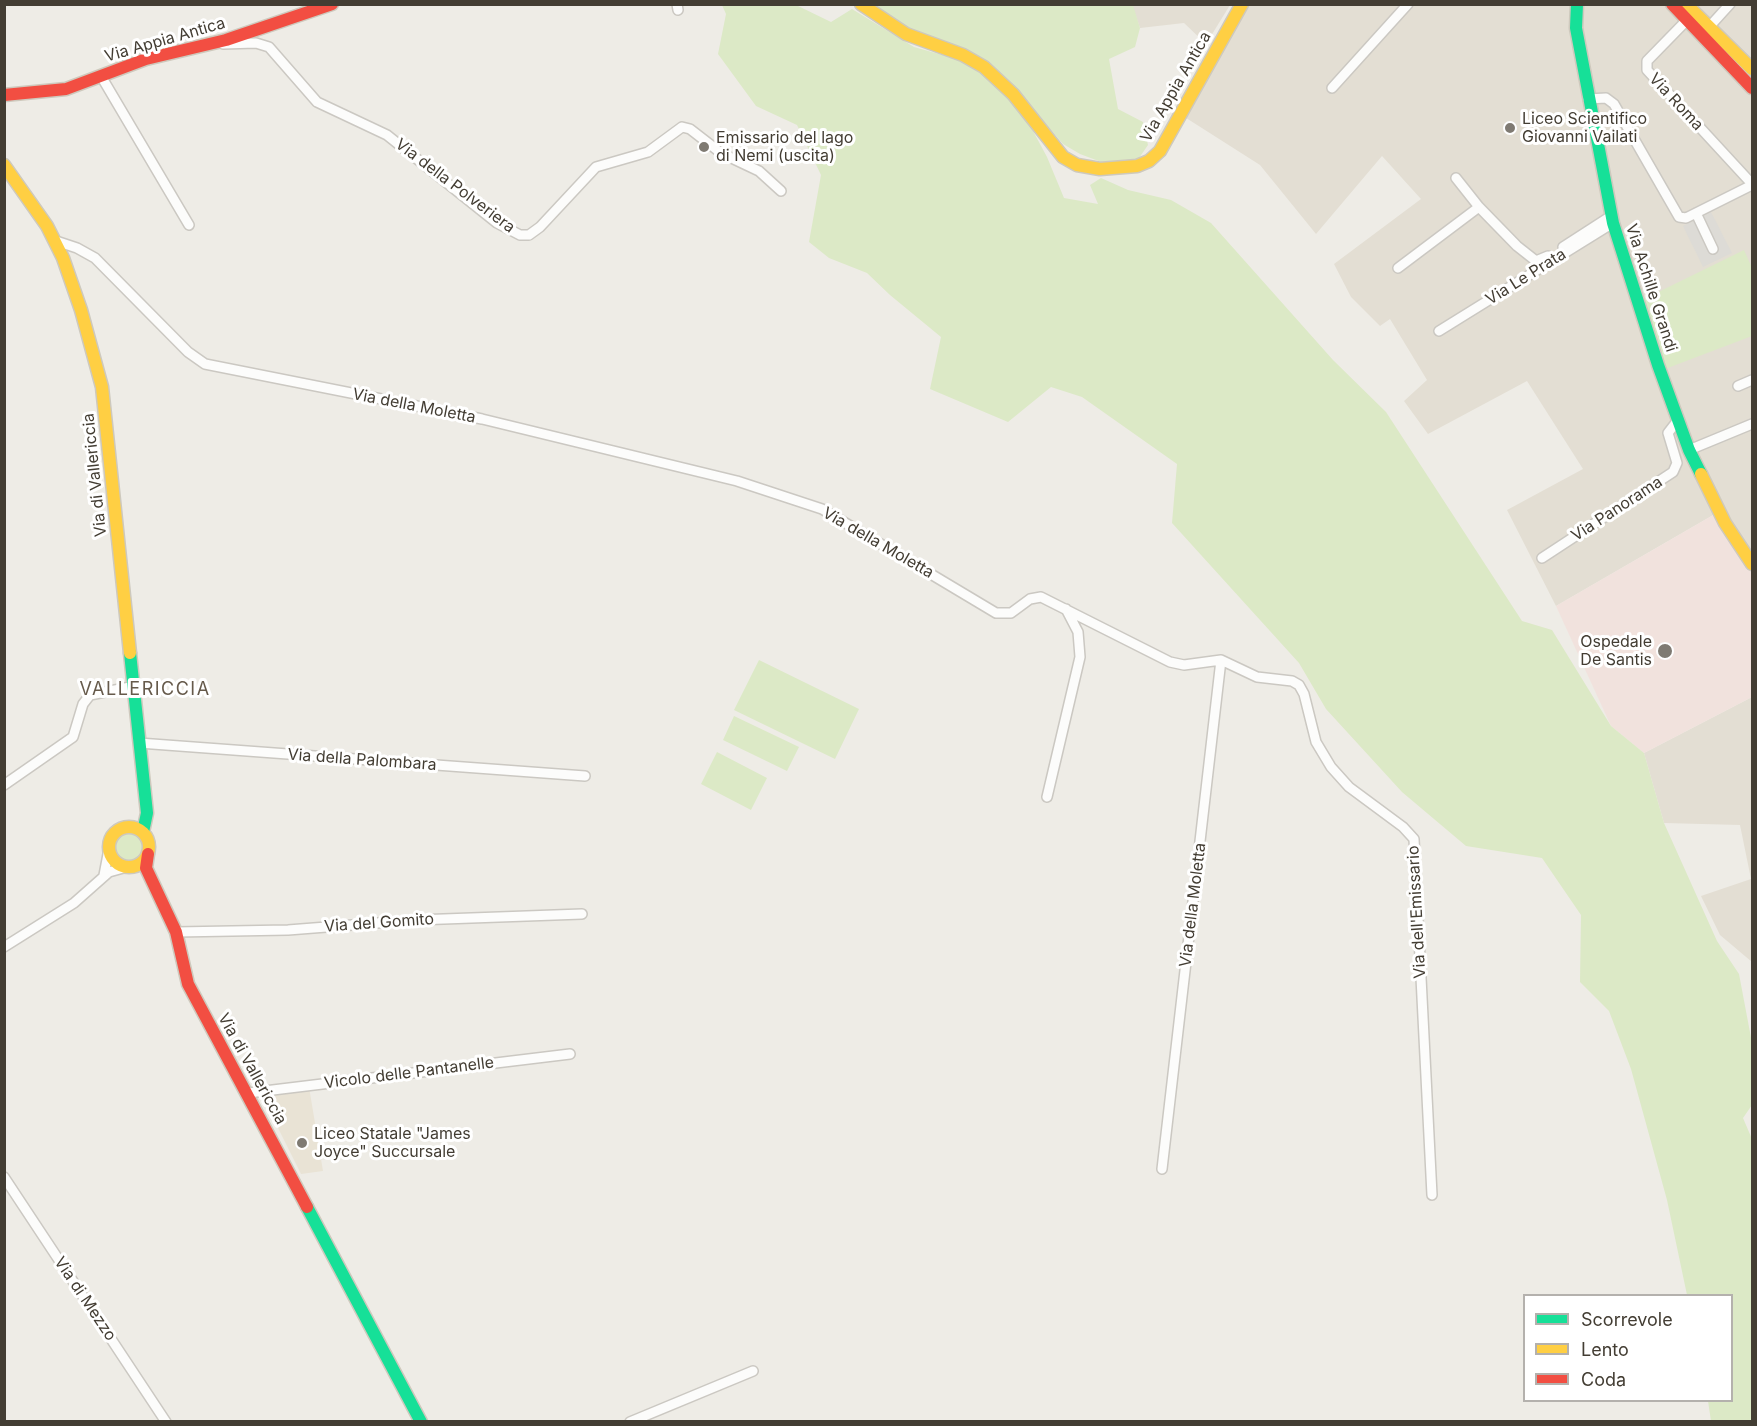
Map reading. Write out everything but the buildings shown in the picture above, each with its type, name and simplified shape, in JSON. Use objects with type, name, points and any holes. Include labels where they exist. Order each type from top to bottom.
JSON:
[{"type":"street","name":"Via Appia Antica","points":[[4,95],[54,92],[146,59],[211,44],[332,4]]},
{"type":"street","name":"Via Appia Antica","points":[[861,4],[906,34],[963,55],[991,71],[1013,94],[1063,157],[1077,165],[1100,169],[1137,166],[1149,161],[1160,151],[1242,4]]},
{"type":"street","points":[[1332,88],[1408,4]]},
{"type":"street","name":"Via Achille Grandi","points":[[1576,4],[1575,21],[1612,220],[1689,450],[1725,523],[1752,564]]},
{"type":"street","points":[[1672,4],[1752,88]]},
{"type":"street","points":[[1686,4],[1752,69]]},
{"type":"street","points":[[1710,26],[1730,4]]},
{"type":"street","name":"Via Roma","points":[[1688,19],[1647,61],[1647,70],[1752,185]]},
{"type":"street","name":"Via della Polveriera","points":[[211,44],[251,43],[269,47],[317,102],[387,135],[497,223],[520,235],[530,234],[540,227],[596,167],[648,152],[682,127],[690,129],[717,150],[759,171],[781,191]]},
{"type":"street","points":[[101,76],[189,225]]},
{"type":"street","points":[[1588,99],[1605,98],[1614,104],[1677,215],[1682,218],[1752,185]]},
{"type":"street","name":"Via di Vallericcia","points":[[4,165],[56,241],[78,301],[105,404],[146,803],[147,820],[143,832],[148,842],[146,868],[176,932],[188,984],[421,1422]]},
{"type":"street","name":"Via Le Prata","points":[[1456,178],[1479,207],[1515,245],[1538,261],[1612,220]]},
{"type":"street","points":[[1398,268],[1479,207]]},
{"type":"street","points":[[1696,213],[1713,249]]},
{"type":"street","name":"Via Le Prata","points":[[1439,331],[1612,220]]},
{"type":"street","name":"Via della Moletta","points":[[56,241],[77,248],[95,258],[188,352],[205,364],[482,419],[724,477],[817,507],[996,613],[1011,614],[1030,599],[1039,597],[1170,662],[1184,665],[1221,660],[1162,1169]]},
{"type":"street","points":[[1738,386],[1752,380]]},
{"type":"street","name":"Via Panorama","points":[[1542,558],[1673,472],[1677,463],[1668,433],[1672,424],[1678,420]]},
{"type":"street","points":[[1689,450],[1752,424]]},
{"type":"street","points":[[1047,797],[1080,657],[1078,632],[1066,609]]},
{"type":"street","name":"Via dell'Emissario","points":[[1221,660],[1257,677],[1292,681],[1299,685],[1304,694],[1316,742],[1332,767],[1349,787],[1405,828],[1414,839],[1432,1195]]},
{"type":"street","points":[[4,784],[73,737],[83,704],[90,695],[135,686]]},
{"type":"street","name":"Via della Palombara","points":[[139,743],[585,776]]},
{"type":"street","points":[[131,827],[142,818],[146,803]]},
{"type":"street","points":[[103,877],[113,834],[123,828],[131,827],[143,832]]},
{"type":"street","points":[[109,849],[115,861],[154,885]]},
{"type":"street","points":[[4,948],[74,903],[114,869],[138,864],[148,854]]},
{"type":"street","name":"Via del Gomito","points":[[176,932],[288,930],[416,920],[582,914]]},
{"type":"street","name":"Vicolo delle Pantanelle","points":[[248,1093],[570,1054]]},
{"type":"street","name":"Via di Mezzo","points":[[4,1177],[166,1422]]},
{"type":"street","points":[[630,1422],[753,1371]]},
{"type":"shaded area","points":[[1132,5],[1230,5],[1206,44],[1184,23],[1140,28]]},
{"type":"shaded area","points":[[1244,5],[1752,5],[1752,568],[1715,514],[1556,606],[1507,510],[1583,469],[1527,381],[1428,434],[1404,401],[1427,380],[1390,319],[1380,326],[1351,297],[1334,264],[1421,199],[1382,156],[1316,234],[1260,165],[1183,116]]},
{"type":"shaded area","points":[[1711,212],[1732,253],[1703,267],[1683,226]]},
{"type":"shaded area","name":"Ospedale De Santis","points":[[1715,514],[1752,568],[1752,697],[1644,753],[1611,726],[1556,606]]},
{"type":"shaded area","points":[[1752,697],[1752,962],[1720,935],[1701,896],[1751,879],[1740,825],[1664,823],[1644,753]]},
{"type":"shaded area","name":"Liceo Statale \"James Joyce\" Succursale","points":[[309,1087],[323,1171],[301,1174],[266,1104],[258,1095]]},
{"type":"green space","points":[[722,5],[796,5],[831,22],[852,9],[914,47],[964,61],[986,73],[1026,118],[1047,157],[1064,198],[1098,204],[1090,185],[1101,178],[1128,190],[1171,200],[1211,223],[1333,360],[1386,412],[1522,621],[1552,630],[1611,726],[1644,753],[1664,823],[1717,941],[1739,974],[1752,1043],[1752,1105],[1743,1118],[1752,1139],[1752,1421],[1711,1421],[1708,1402],[1733,1402],[1733,1294],[1687,1294],[1667,1200],[1631,1069],[1609,1011],[1580,982],[1581,915],[1542,858],[1466,846],[1402,792],[1326,709],[1299,663],[1172,523],[1177,464],[1082,397],[1051,387],[1008,422],[930,389],[941,337],[867,273],[829,258],[809,242],[821,175],[797,125],[756,106],[718,54],[726,14]]},
{"type":"green space","points":[[868,5],[1133,5],[1140,28],[1135,47],[1109,59],[1118,109],[1143,122],[1148,145],[1137,161],[1104,163],[1080,154],[1063,144],[1012,85],[972,52],[923,38]]},
{"type":"green space","points":[[1744,250],[1752,268],[1752,336],[1665,369],[1642,300]]},
{"type":"green space","points":[[759,660],[859,709],[835,759],[734,710]]},
{"type":"green space","points":[[734,716],[799,747],[787,771],[723,740]]},
{"type":"green space","points":[[717,752],[767,778],[751,810],[701,784]]},
{"type":"green space","points":[[129,831],[139,836],[144,846],[139,856],[129,861],[119,856],[114,846],[119,836]]},
{"type":"traffic: fast","points":[[1577,4],[1576,28],[1613,223],[1658,365],[1689,450],[1701,474]]},
{"type":"traffic: fast","points":[[130,653],[147,813],[143,832]]},
{"type":"traffic: fast","points":[[307,1207],[421,1422]]},
{"type":"traffic: slow","points":[[861,4],[906,34],[963,55],[984,67],[1013,94],[1063,157],[1077,165],[1100,169],[1137,166],[1149,161],[1160,151],[1242,4]]},
{"type":"traffic: slow","points":[[1686,4],[1752,69]]},
{"type":"traffic: slow","points":[[4,165],[47,226],[63,258],[81,310],[102,387],[130,653]]},
{"type":"traffic: slow","points":[[1701,474],[1725,523],[1752,564]]},
{"type":"traffic: slow","points":[[129,827],[143,833],[149,847],[143,861],[129,867],[115,861],[109,847],[115,833],[129,827]]},
{"type":"traffic: jam","points":[[4,95],[66,89],[146,59],[226,40],[332,4]]},
{"type":"traffic: jam","points":[[1672,4],[1752,88]]},
{"type":"traffic: jam","points":[[148,854],[146,868],[176,932],[188,984],[307,1207]]},
{"type":"place","name":"Liceo Scientifico Giovanni Vailati","points":[[1510,128]]},
{"type":"place","name":"Emissario del lago di Nemi (uscita)","points":[[704,147]]},
{"type":"place","name":"Ospedale De Santis","points":[[1665,651]]},
{"type":"place","name":"Liceo Statale \"James Joyce\" Succursale","points":[[302,1143]]},
{"type":"district","name":"VALLERICCIA","points":[[145,690]]}]
